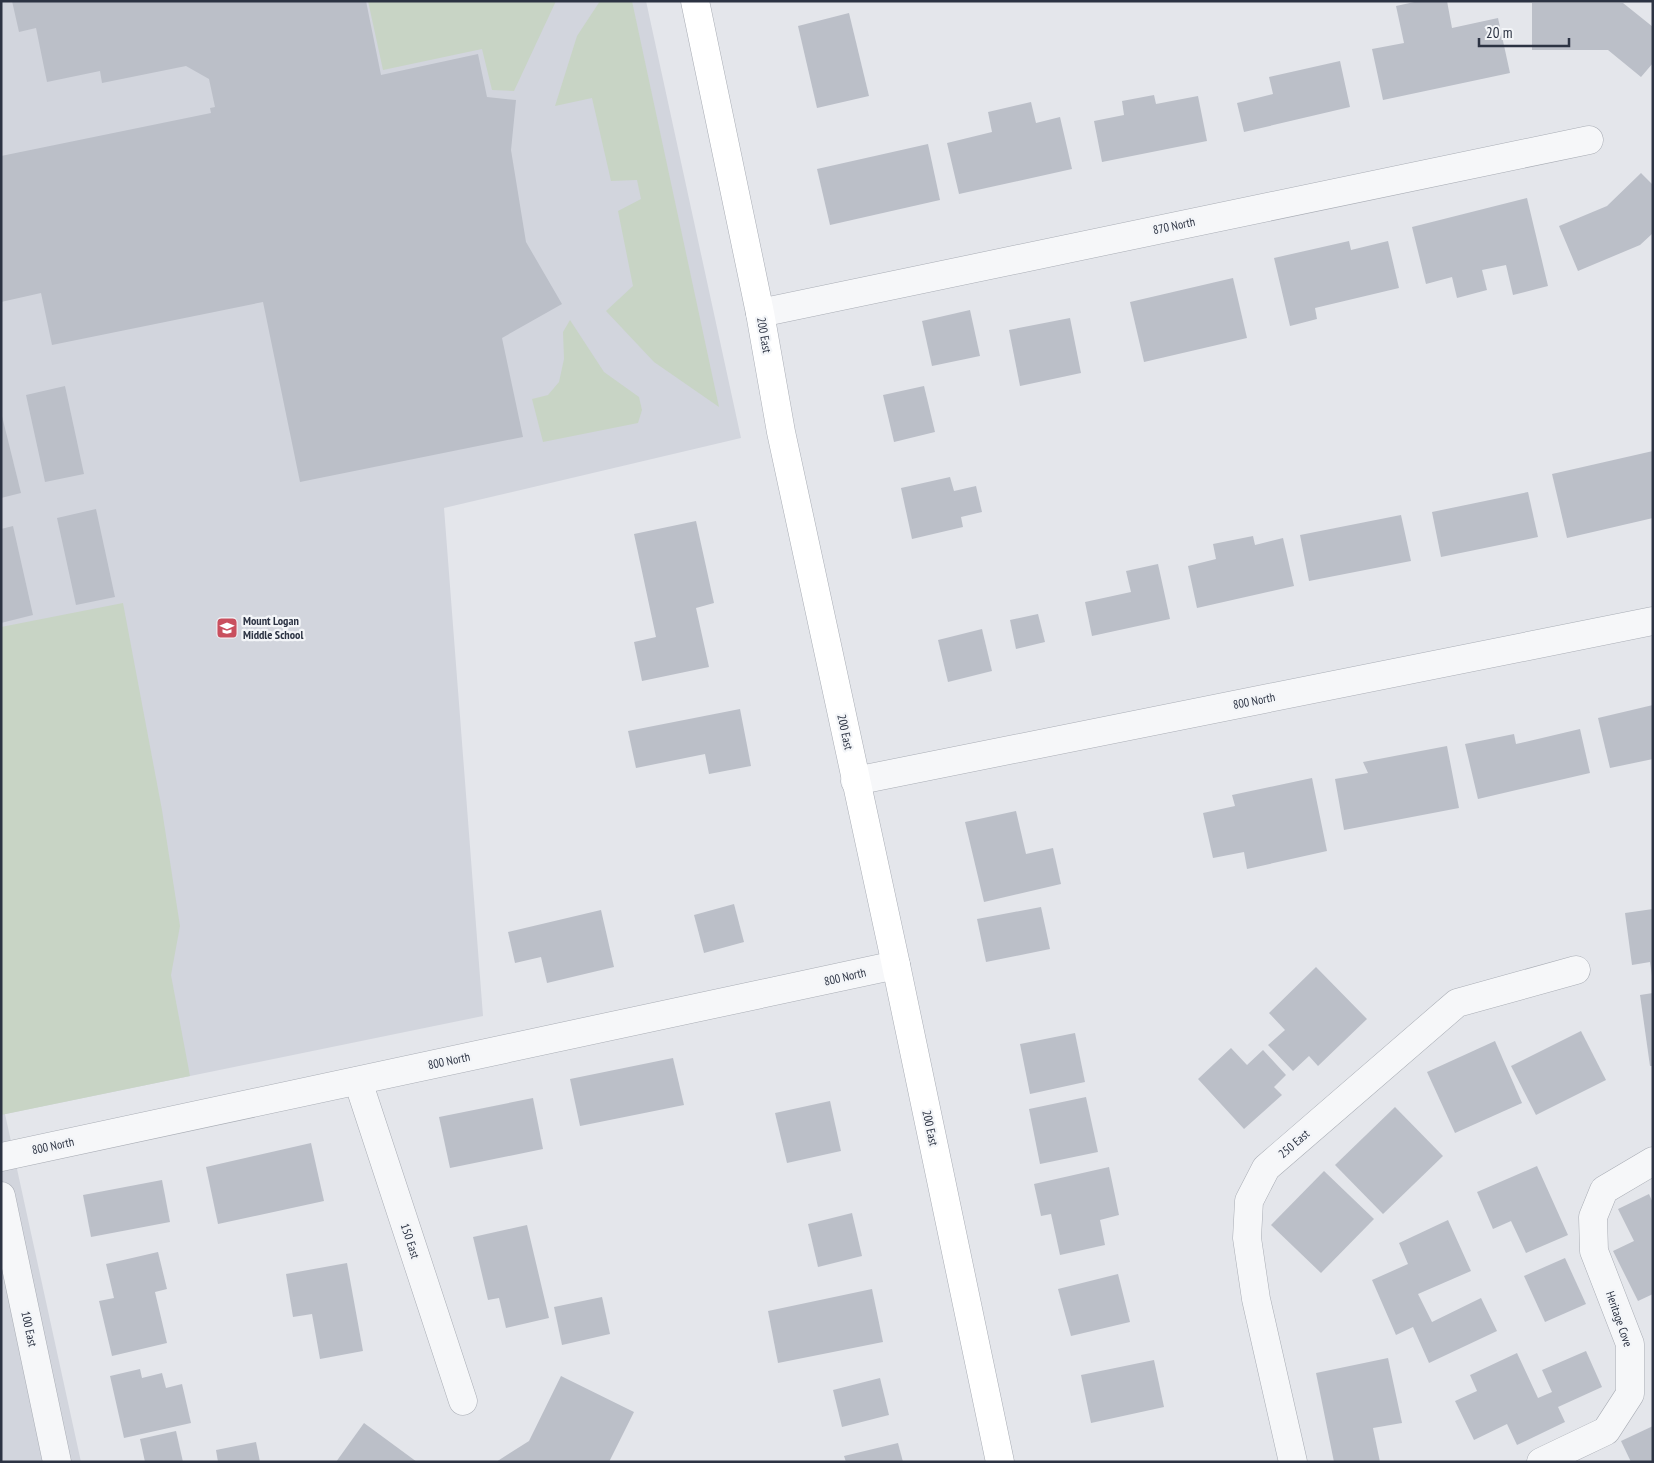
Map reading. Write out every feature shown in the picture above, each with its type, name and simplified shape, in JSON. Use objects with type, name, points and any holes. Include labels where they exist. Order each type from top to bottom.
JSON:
[{"type":"main road","name":"200 East","points":[[695,1],[760,313],[781,432],[896,965],[1000,1462]]},
{"type":"street","name":"870 North","points":[[760,313],[1589,140]]},
{"type":"street","name":"800 North","points":[[855,781],[1653,621]]},
{"type":"street","name":"800 North","points":[[1,1156],[896,965]]},
{"type":"street","name":"250 East","points":[[1293,1462],[1256,1299],[1247,1238],[1249,1201],[1266,1168],[1457,1003],[1576,970]]},
{"type":"street","name":"150 East","points":[[358,1081],[463,1401]]},
{"type":"street","name":"Heritage Cove","points":[[1542,1462],[1606,1431],[1630,1394],[1630,1344],[1594,1251],[1593,1217],[1604,1190],[1653,1161]]},
{"type":"street","name":"100 East","points":[[1,1196],[57,1462]]},
{"type":"shaded area","name":"Mount Logan Middle School","points":[[1,1],[646,1],[741,438],[444,508],[483,1016],[5,1114],[81,1462],[1,1462]]},
{"type":"green space","points":[[368,1],[556,1],[514,91],[492,90],[482,49],[383,70]]},
{"type":"green space","points":[[600,1],[632,1],[719,407],[654,362],[606,311],[633,286],[618,211],[641,199],[637,180],[611,181],[592,98],[555,106],[577,36]]},
{"type":"green space","points":[[570,320],[604,372],[639,397],[642,410],[638,423],[543,442],[532,399],[548,395],[559,382],[564,359],[563,332]]},
{"type":"green space","points":[[123,603],[162,810],[180,926],[171,975],[190,1076],[1,1115],[1,627]]},
{"type":"building","points":[[12,1],[366,1],[381,75],[478,54],[487,97],[516,100],[511,150],[526,242],[562,304],[502,338],[523,437],[300,482],[263,302],[52,345],[41,293],[1,302],[1,156],[211,113],[210,108],[215,107],[209,79],[186,66],[102,83],[100,71],[47,82],[36,28],[19,32]]},
{"type":"building","points":[[1419,1],[1447,1],[1452,28],[1498,18],[1510,73],[1383,100],[1372,49],[1404,43],[1396,6]]},
{"type":"building","points":[[1532,3],[1623,3],[1653,27],[1653,63],[1641,77],[1608,50],[1532,50]]},
{"type":"building","points":[[849,13],[869,96],[817,108],[798,26]]},
{"type":"building","points":[[1340,61],[1350,107],[1244,132],[1237,103],[1273,94],[1269,77]]},
{"type":"building","points":[[1154,95],[1156,104],[1198,96],[1207,141],[1102,162],[1094,121],[1124,115],[1122,101]]},
{"type":"building","points":[[1031,102],[1036,123],[1060,117],[1072,169],[959,194],[947,143],[992,132],[988,112]]},
{"type":"building","points":[[928,144],[940,200],[830,225],[817,169]]},
{"type":"building","points":[[1641,173],[1653,185],[1653,233],[1640,245],[1578,271],[1559,226],[1607,206]]},
{"type":"building","points":[[1527,198],[1548,286],[1513,295],[1506,265],[1482,270],[1487,290],[1457,298],[1452,277],[1426,284],[1412,227]]},
{"type":"building","points":[[1349,241],[1351,250],[1388,241],[1399,288],[1315,308],[1317,319],[1290,326],[1274,258]]},
{"type":"building","points":[[1233,278],[1247,338],[1144,362],[1130,302]]},
{"type":"building","points":[[970,310],[980,356],[932,366],[922,321]]},
{"type":"building","points":[[1070,318],[1081,373],[1020,386],[1009,330]]},
{"type":"building","points":[[65,386],[84,474],[45,482],[26,395]]},
{"type":"building","points":[[924,386],[935,432],[894,442],[883,395]]},
{"type":"building","points":[[1,412],[21,493],[1,498]]},
{"type":"building","points":[[1653,451],[1653,518],[1567,538],[1552,474]]},
{"type":"building","points":[[950,477],[954,491],[976,486],[982,512],[961,517],[963,527],[912,539],[901,488]]},
{"type":"building","points":[[1528,492],[1538,537],[1441,557],[1432,512]]},
{"type":"building","points":[[96,509],[115,597],[76,605],[57,518]]},
{"type":"building","points":[[1401,515],[1411,561],[1309,581],[1300,535]]},
{"type":"building","points":[[696,521],[714,603],[696,608],[709,667],[642,681],[634,642],[656,637],[634,534]]},
{"type":"building","points":[[13,526],[33,615],[1,623],[1,529]]},
{"type":"building","points":[[1253,536],[1255,545],[1283,538],[1294,586],[1197,608],[1188,566],[1216,559],[1213,544]]},
{"type":"building","points":[[1158,564],[1170,619],[1092,636],[1085,602],[1131,592],[1126,571]]},
{"type":"building","points":[[1038,614],[1045,642],[1016,649],[1010,620]]},
{"type":"building","points":[[982,629],[992,671],[948,682],[938,640]]},
{"type":"building","points":[[1653,705],[1653,759],[1610,768],[1598,718]]},
{"type":"building","points":[[740,709],[751,766],[709,774],[705,754],[636,768],[628,731]]},
{"type":"building","points":[[1580,729],[1590,773],[1478,799],[1465,744],[1514,734],[1516,744]]},
{"type":"building","points":[[1447,746],[1459,808],[1344,830],[1335,779],[1368,773],[1363,762]]},
{"type":"building","points":[[1312,778],[1327,851],[1247,869],[1244,852],[1213,858],[1203,813],[1235,806],[1232,795]]},
{"type":"building","points":[[1016,811],[1026,854],[1053,848],[1061,884],[984,902],[965,822]]},
{"type":"building","points":[[734,904],[744,942],[704,953],[694,915]]},
{"type":"building","points":[[1041,907],[1050,949],[986,962],[977,919]]},
{"type":"building","points":[[1653,909],[1652,976],[1650,962],[1632,965],[1625,913]]},
{"type":"building","points":[[601,910],[614,967],[547,983],[541,957],[515,963],[508,932]]},
{"type":"building","points":[[1316,967],[1367,1019],[1318,1066],[1309,1056],[1293,1071],[1268,1045],[1285,1030],[1269,1013]]},
{"type":"building","points":[[1653,993],[1653,1066],[1650,1066],[1640,995]]},
{"type":"building","points":[[1581,1031],[1606,1080],[1536,1115],[1511,1066]]},
{"type":"building","points":[[1075,1033],[1085,1082],[1030,1094],[1020,1044]]},
{"type":"building","points":[[1495,1041],[1522,1103],[1455,1133],[1427,1072]]},
{"type":"building","points":[[1231,1048],[1247,1065],[1263,1050],[1286,1075],[1274,1087],[1282,1095],[1244,1129],[1198,1079]]},
{"type":"building","points":[[673,1058],[684,1105],[580,1126],[570,1079]]},
{"type":"building","points":[[1086,1097],[1098,1152],[1040,1164],[1029,1109]]},
{"type":"building","points":[[533,1098],[543,1149],[450,1168],[439,1117]]},
{"type":"building","points":[[830,1101],[841,1151],[787,1163],[775,1113]]},
{"type":"building","points":[[1395,1107],[1443,1156],[1383,1214],[1335,1165]]},
{"type":"building","points":[[311,1143],[324,1201],[218,1224],[206,1167]]},
{"type":"building","points":[[1537,1166],[1568,1235],[1526,1253],[1511,1221],[1493,1229],[1477,1192]]},
{"type":"building","points":[[1109,1167],[1119,1215],[1100,1220],[1105,1245],[1060,1255],[1051,1214],[1041,1216],[1034,1184]]},
{"type":"building","points":[[1324,1171],[1374,1219],[1321,1273],[1271,1225]]},
{"type":"building","points":[[162,1180],[170,1222],[91,1237],[83,1195]]},
{"type":"building","points":[[1649,1194],[1653,1203],[1653,1294],[1638,1301],[1613,1251],[1634,1241],[1618,1209]]},
{"type":"building","points":[[852,1213],[862,1256],[818,1267],[808,1224]]},
{"type":"building","points":[[1448,1220],[1471,1271],[1418,1294],[1432,1322],[1481,1298],[1497,1331],[1429,1363],[1413,1327],[1396,1335],[1372,1280],[1408,1264],[1399,1243]]},
{"type":"building","points":[[527,1225],[549,1318],[506,1328],[499,1298],[488,1300],[473,1237]]},
{"type":"building","points":[[158,1252],[167,1289],[155,1292],[167,1343],[112,1356],[99,1301],[114,1298],[106,1264]]},
{"type":"building","points":[[1565,1258],[1586,1304],[1545,1322],[1524,1276]]},
{"type":"building","points":[[347,1263],[363,1351],[320,1359],[312,1314],[293,1317],[286,1274]]},
{"type":"building","points":[[1118,1274],[1130,1322],[1071,1336],[1058,1289]]},
{"type":"building","points":[[872,1289],[883,1342],[778,1363],[768,1311]]},
{"type":"building","points":[[602,1297],[610,1334],[562,1345],[554,1307]]},
{"type":"building","points":[[1586,1351],[1602,1387],[1558,1407],[1565,1422],[1517,1445],[1507,1424],[1474,1440],[1455,1401],[1477,1391],[1470,1375],[1517,1353],[1538,1398],[1552,1392],[1542,1370]]},
{"type":"building","points":[[1388,1358],[1402,1423],[1373,1428],[1380,1462],[1334,1462],[1316,1373]]},
{"type":"building","points":[[1154,1360],[1164,1407],[1091,1423],[1081,1375]]},
{"type":"building","points":[[140,1369],[142,1378],[162,1373],[166,1388],[182,1384],[191,1423],[124,1438],[110,1376]]},
{"type":"building","points":[[561,1376],[634,1412],[609,1462],[496,1462],[529,1441]]},
{"type":"building","points":[[880,1378],[889,1415],[842,1427],[833,1390]]},
{"type":"building","points":[[364,1423],[417,1462],[336,1462]]},
{"type":"building","points":[[1653,1426],[1653,1462],[1631,1462],[1621,1441]]},
{"type":"building","points":[[176,1431],[183,1462],[145,1462],[140,1439]]},
{"type":"building","points":[[256,1442],[260,1462],[218,1462],[216,1450]]},
{"type":"building","points":[[898,1443],[903,1462],[846,1462],[844,1456]]},
{"type":"place","name":"Mount Logan Middle School","points":[[227,628]]}]
